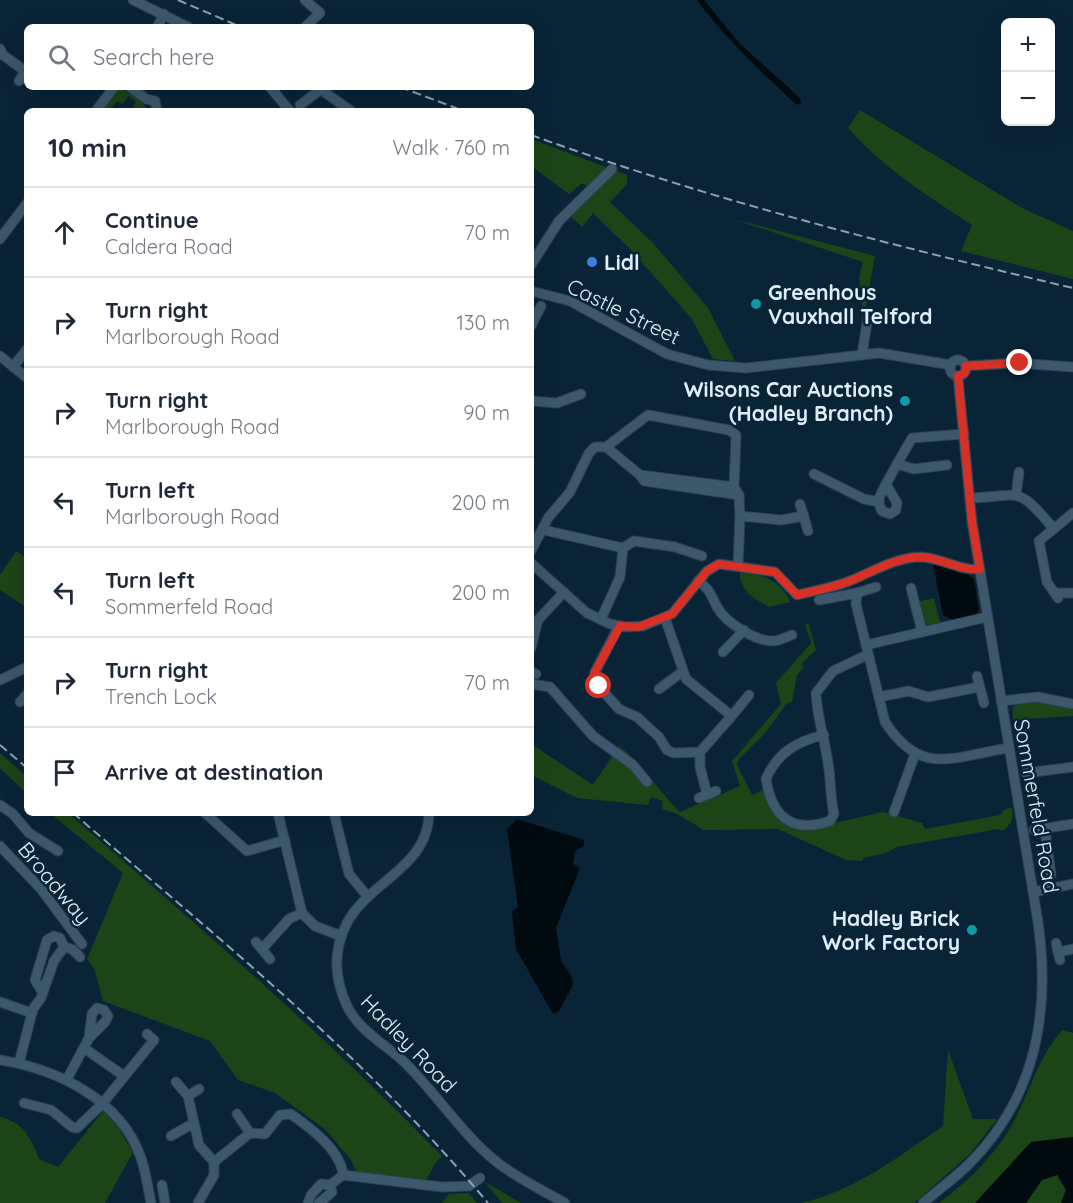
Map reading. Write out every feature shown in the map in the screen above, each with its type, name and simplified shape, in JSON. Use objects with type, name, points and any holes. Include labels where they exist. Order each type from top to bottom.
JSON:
[{"type":"street","points":[[133,0],[182,24]]},
{"type":"street","points":[[305,0],[320,13],[308,24]]},
{"type":"street","points":[[159,24],[164,14]]},
{"type":"street","points":[[0,49],[3,55],[24,70]]},
{"type":"street","points":[[19,81],[24,73]]},
{"type":"street","points":[[98,108],[112,90]]},
{"type":"street","points":[[134,90],[146,99],[155,101],[156,108]]},
{"type":"street","points":[[272,90],[288,108]]},
{"type":"street","points":[[300,105],[322,90]]},
{"type":"street","points":[[324,90],[347,108]]},
{"type":"street","points":[[534,260],[559,221],[612,169]]},
{"type":"street","points":[[0,239],[24,207]]},
{"type":"street","points":[[0,221],[10,226]]},
{"type":"street","name":"Castle Street","points":[[534,292],[570,301],[667,354],[708,365],[746,368],[862,355],[902,355],[951,365],[959,360],[966,366]]},
{"type":"street","points":[[534,321],[542,306]]},
{"type":"street","points":[[862,355],[868,316]]},
{"type":"street","points":[[13,367],[24,353]]},
{"type":"street","points":[[0,356],[24,376]]},
{"type":"street","points":[[951,365],[951,373],[958,376],[965,373],[966,366],[1020,363],[1071,368]]},
{"type":"street","name":"Sommerfeld Road","points":[[923,1203],[981,1152],[1004,1121],[1024,1085],[1039,1034],[1044,981],[1033,892],[980,569],[970,498],[958,376]]},
{"type":"street","points":[[534,401],[557,402],[581,394]]},
{"type":"street","points":[[534,545],[552,511],[573,488],[589,453],[595,447],[606,447],[648,416],[734,431],[736,435],[736,491],[740,516],[738,565]]},
{"type":"street","points":[[886,484],[897,503],[896,510],[890,514],[882,511],[879,502],[886,484],[912,438],[964,434]]},
{"type":"street","points":[[606,447],[640,475],[644,481],[736,491]]},
{"type":"street","points":[[897,464],[908,469],[947,465]]},
{"type":"street","points":[[1016,495],[1019,472]]},
{"type":"street","points":[[814,474],[864,499],[879,502]]},
{"type":"street","points":[[970,498],[1016,495],[1035,506],[1053,528]]},
{"type":"street","points":[[800,504],[808,531]]},
{"type":"street","points":[[1073,513],[1040,541],[1047,582],[1056,596],[1073,593]]},
{"type":"street","points":[[740,516],[782,520],[804,516]]},
{"type":"street","points":[[548,531],[623,551]]},
{"type":"street","points":[[601,619],[620,577],[623,551],[634,541],[675,547],[702,556]]},
{"type":"street","points":[[534,566],[587,613],[620,626],[638,627],[665,618],[682,606],[698,581],[719,564],[775,572],[797,595],[845,583],[885,565],[909,558],[933,559],[971,570],[980,569]]},
{"type":"street","points":[[698,581],[713,595],[718,609],[733,624],[773,641],[792,635]]},
{"type":"street","points":[[819,600],[876,587]]},
{"type":"street","points":[[911,588],[922,632]]},
{"type":"street","points":[[534,636],[538,620],[564,592]]},
{"type":"street","points":[[857,593],[856,604],[885,722],[894,735],[922,758],[938,759],[1008,747]]},
{"type":"street","points":[[824,735],[801,740],[792,745],[765,779],[778,814],[787,821],[813,827],[830,821],[834,814],[831,800],[833,790],[824,735],[816,693],[833,671],[867,650],[922,632],[987,617]]},
{"type":"street","points":[[665,618],[682,672],[692,685],[728,713],[730,718]]},
{"type":"street","points":[[620,626],[593,680],[619,709],[637,717],[659,737],[668,750],[674,753],[700,752]]},
{"type":"street","points":[[723,652],[744,630]]},
{"type":"street","points":[[0,680],[24,668]]},
{"type":"street","points":[[658,689],[682,672]]},
{"type":"street","points":[[977,676],[984,704]]},
{"type":"street","points":[[534,684],[549,687],[593,736],[633,765],[647,782]]},
{"type":"street","points":[[879,697],[909,691],[928,697],[979,687]]},
{"type":"street","points":[[708,794],[700,767],[700,752],[749,695]]},
{"type":"street","points":[[1001,701],[1038,697],[1073,704]]},
{"type":"street","points":[[894,812],[915,754]]},
{"type":"street","points":[[1026,774],[1073,767]]},
{"type":"street","points":[[0,805],[12,814],[29,833],[58,851]]},
{"type":"street","points":[[208,816],[247,851],[285,840]]},
{"type":"street","points":[[279,816],[302,913],[315,926],[341,936]]},
{"type":"street","points":[[335,816],[349,874],[368,897]]},
{"type":"street","name":"Hadley Road","points":[[429,816],[427,833],[419,850],[408,865],[368,897],[348,921],[341,936],[337,976],[348,1009],[360,1024],[416,1074],[466,1132],[498,1162],[565,1203]]},
{"type":"street","points":[[1034,830],[1073,824]]},
{"type":"street","points":[[1045,829],[1051,875]]},
{"type":"street","points":[[47,844],[53,834]]},
{"type":"street","name":"Broadway","points":[[0,846],[41,889],[82,944]]},
{"type":"street","points":[[1033,892],[1073,884]]},
{"type":"street","points":[[270,959],[259,946],[289,919],[302,913]]},
{"type":"street","points":[[19,1063],[32,1013],[41,998],[41,990],[35,980],[47,940],[54,936],[60,938],[64,947],[80,957]]},
{"type":"street","points":[[41,990],[46,986],[54,961],[64,947]]},
{"type":"street","points":[[1058,952],[1073,949]]},
{"type":"street","points":[[0,1002],[32,1013]]},
{"type":"street","points":[[24,1102],[51,1110],[72,1127],[77,1128],[102,1104],[154,1040],[147,1034]]},
{"type":"street","points":[[67,1079],[89,1038]]},
{"type":"street","points":[[84,1048],[124,1076]]},
{"type":"street","points":[[0,1060],[19,1063],[67,1079],[102,1104],[118,1121],[141,1156],[151,1203]]},
{"type":"street","points":[[176,1082],[188,1096],[192,1124],[199,1146],[214,1162],[214,1175],[198,1203]]},
{"type":"street","points":[[188,1096],[199,1089]]},
{"type":"street","points":[[237,1114],[250,1132]]},
{"type":"street","points":[[214,1162],[250,1132],[266,1134],[280,1115],[291,1114],[311,1128],[332,1152],[343,1175]]},
{"type":"street","points":[[171,1136],[192,1124]]},
{"type":"street","points":[[308,1203],[311,1195],[321,1184],[330,1185],[343,1175],[442,1187],[469,1186],[480,1178]]},
{"type":"street","points":[[162,1185],[165,1203]]},
{"type":"street","points":[[319,1203],[329,1197],[332,1192],[330,1185]]},
{"type":"green space","points":[[118,90],[123,90],[147,108],[133,108],[136,102],[129,96],[122,104],[118,101],[110,108],[103,108]]},
{"type":"green space","points":[[860,110],[1022,208],[1073,231],[1073,279],[961,251],[972,225],[907,181],[876,156],[848,128]]},
{"type":"green space","points":[[534,140],[627,175],[627,184],[610,202],[653,243],[708,308],[735,361],[713,359],[692,319],[631,250],[593,213],[582,227],[570,216],[594,190],[582,183],[569,194],[534,168]]},
{"type":"green space","points":[[733,219],[875,256],[864,318],[859,277],[863,262]]},
{"type":"green space","points":[[16,551],[24,556],[24,606],[0,590],[0,575]]},
{"type":"green space","points":[[740,573],[755,574],[770,579],[782,588],[790,602],[770,607],[759,601],[746,590]]},
{"type":"green space","points":[[934,598],[940,623],[922,626],[916,602]]},
{"type":"green space","points":[[805,623],[809,625],[816,650],[801,664],[804,667],[797,675],[792,702],[787,703],[765,733],[738,760],[737,765],[752,795],[763,790],[774,815],[781,821],[803,830],[883,812],[922,823],[925,829],[1000,815],[1005,809],[1012,808],[1013,815],[1010,824],[1003,831],[998,829],[897,847],[886,853],[863,858],[862,861],[846,860],[778,829],[704,830],[677,814],[662,809],[663,801],[651,797],[648,805],[577,798],[534,776],[534,746],[593,785],[619,746],[636,761],[680,812],[740,786],[732,761],[781,704],[776,683],[811,643]]},
{"type":"green space","points":[[1026,701],[1049,702],[1073,710],[1073,716],[1013,720],[1013,707]]},
{"type":"green space","points":[[0,753],[24,774],[24,791],[0,768]]},
{"type":"green space","points":[[54,816],[71,816],[259,980],[397,1111],[442,1156],[425,1182],[357,1173],[351,1160],[326,1130],[275,1093],[238,1080],[210,1041],[103,1001],[94,968],[87,959],[123,873]]},
{"type":"green space","points":[[1062,1030],[1073,1033],[1073,1203],[939,1203],[971,1176],[999,1145],[1014,1121],[1047,1051]]},
{"type":"green space","points":[[948,1050],[973,1119],[997,1119],[970,1154],[914,1203],[801,1203],[821,1198],[858,1182],[943,1126]]},
{"type":"green space","points":[[103,1111],[117,1126],[133,1152],[105,1203],[0,1203],[0,1117],[14,1122],[25,1132],[39,1159],[58,1167]]},
{"type":"green space","points":[[485,1182],[521,1203],[502,1203]]},
{"type":"green space","points":[[469,1193],[477,1203],[442,1203],[449,1194]]},
{"type":"shaded area","points":[[697,0],[704,0],[740,44],[800,98],[801,103],[797,105],[757,68]]},
{"type":"shaded area","points":[[933,564],[967,574],[974,579],[979,610],[975,616],[953,620],[943,615]]},
{"type":"shaded area","points":[[517,819],[584,840],[584,846],[575,851],[573,864],[580,868],[556,928],[561,961],[572,977],[573,985],[559,1011],[553,1014],[516,949],[512,911],[518,907],[507,829]]},
{"type":"shaded area","points":[[1073,1137],[1073,1203],[1061,1203],[1066,1190],[1057,1175],[1042,1180],[1026,1203],[975,1203],[1031,1142]]},
{"type":"railway","points":[[178,0],[234,24]]},
{"type":"railway","points":[[408,90],[456,108]]},
{"type":"railway","points":[[534,136],[732,200],[936,255],[1073,288]]},
{"type":"railway","points":[[0,745],[24,765]]},
{"type":"railway","points":[[76,816],[235,952],[341,1048],[441,1149],[488,1203]]},
{"type":"place","name":"Lidl","points":[[592,262]]},
{"type":"place","name":"Greenhous Vauxhall Telford","points":[[756,304]]},
{"type":"place","name":"Wilsons Car Auctions (Hadley Branch)","points":[[905,401]]},
{"type":"place","name":"Hadley Brick Work Factory","points":[[972,930]]},
{"type":"route","points":[[599,686],[593,680],[595,672],[620,626],[638,627],[672,614],[682,606],[694,586],[707,571],[719,564],[727,563],[775,572],[797,595],[845,583],[885,565],[909,558],[921,557],[971,570],[980,569],[972,522],[958,376],[965,373],[966,366],[1020,363]]}]
